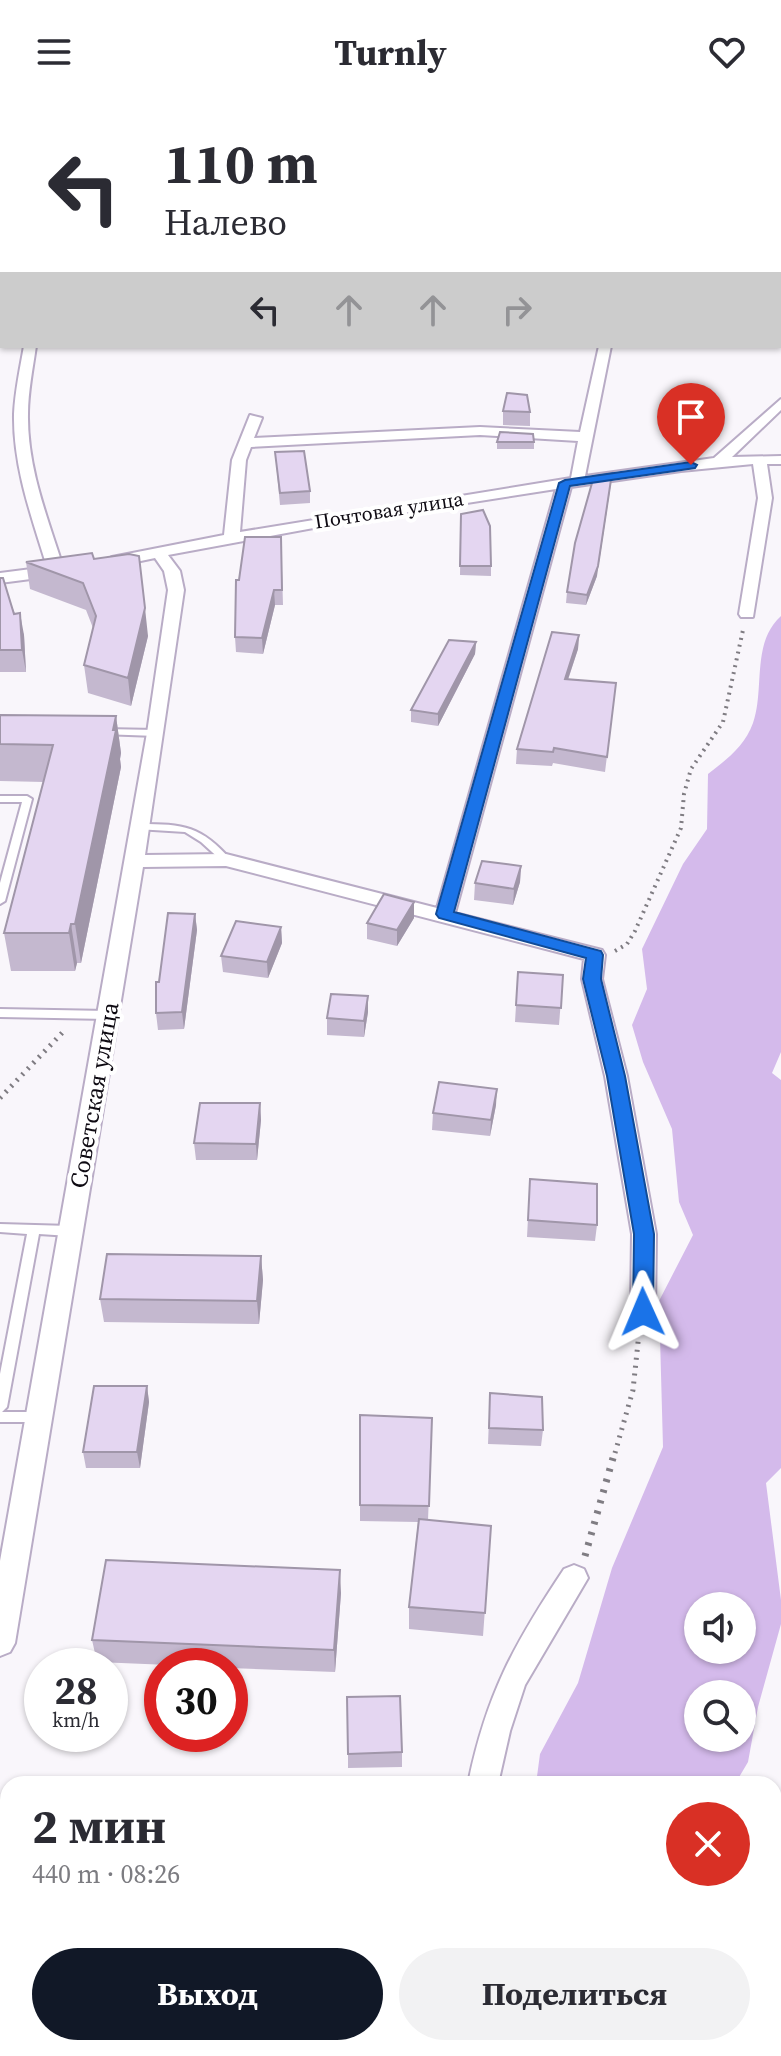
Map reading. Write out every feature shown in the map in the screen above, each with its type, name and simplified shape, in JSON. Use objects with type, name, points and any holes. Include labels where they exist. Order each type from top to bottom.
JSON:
[{"type":"street","points":[[30,348],[21,414],[23,447],[28,476],[56,570]]},
{"type":"street","points":[[445,914],[586,437],[605,348]]},
{"type":"street","points":[[719,461],[781,403]]},
{"type":"street","points":[[232,536],[239,460],[255,418]]},
{"type":"street","points":[[246,443],[480,431],[586,437]]},
{"type":"street","points":[[747,614],[765,498],[759,459]]},
{"type":"street","name":"Почтовая улица","points":[[100,564],[232,536],[571,482],[719,461],[781,460]]},
{"type":"street","name":"Советская улица","points":[[0,1643],[6,1577],[39,1417],[156,733],[176,590],[172,571],[158,552]]},
{"type":"street","points":[[0,578],[76,568]]},
{"type":"street","points":[[134,861],[226,860],[595,955],[592,979],[616,1076],[644,1234],[643,1312]]},
{"type":"street","points":[[485,1776],[495,1728],[511,1682],[533,1640],[574,1578]]},
{"type":"lane","points":[[91,732],[156,733]]},
{"type":"lane","points":[[0,799],[27,799],[0,901]]},
{"type":"lane","points":[[140,827],[185,827],[199,833],[226,860]]},
{"type":"lane","points":[[0,1013],[108,1015]]},
{"type":"lane","points":[[0,1228],[71,1231]]},
{"type":"lane","points":[[0,1407],[34,1230]]},
{"type":"lane","points":[[0,1417],[39,1417]]},
{"type":"path","points":[[595,955],[612,952],[627,944],[668,862],[681,828],[684,794],[691,769],[716,732],[728,705],[737,646],[747,614]]},
{"type":"path","points":[[0,1098],[79,1014]]},
{"type":"path","points":[[574,1578],[583,1564],[633,1390],[643,1312]]},
{"type":"shaded area","points":[[781,616],[781,1052],[772,1073],[781,1080],[781,1468],[766,1483],[781,1600],[781,1624],[756,1718],[756,1680],[684,1680],[684,1752],[750,1752],[740,1776],[537,1776],[540,1754],[578,1683],[612,1568],[663,1447],[659,1301],[693,1235],[679,1202],[672,1129],[643,1062],[632,1025],[647,989],[642,949],[683,864],[707,829],[708,774],[740,746],[750,731],[756,710],[762,653],[772,627]]},
{"type":"building","points":[[507,393],[527,395],[530,412],[503,411]]},
{"type":"building","points":[[500,432],[533,434],[534,442],[497,442]]},
{"type":"building","points":[[304,451],[310,491],[280,493],[275,452]]},
{"type":"building","points":[[612,473],[598,566],[587,595],[567,592],[575,543],[594,476]]},
{"type":"building","points":[[483,510],[490,526],[491,566],[460,566],[461,514]]},
{"type":"building","points":[[245,537],[281,537],[282,590],[274,590],[262,638],[235,637],[236,580],[239,580]]},
{"type":"building","points":[[92,553],[94,559],[129,554],[139,556],[145,608],[128,678],[84,665],[96,616],[83,583],[26,562]]},
{"type":"building","points":[[0,578],[3,578],[14,614],[20,613],[22,650],[0,650]]},
{"type":"building","points":[[552,632],[579,635],[565,679],[616,683],[607,757],[554,748],[553,752],[517,749]]},
{"type":"building","points":[[449,640],[476,642],[438,714],[411,710]]},
{"type":"building","points":[[0,715],[116,716],[113,730],[116,730],[75,924],[71,924],[69,933],[4,933],[53,745],[0,744]]},
{"type":"building","points":[[482,861],[521,866],[514,889],[475,883]]},
{"type":"building","points":[[384,894],[414,902],[397,930],[367,923]]},
{"type":"building","points":[[168,913],[195,914],[182,1012],[156,1013],[156,982],[159,982]]},
{"type":"building","points":[[236,921],[281,927],[267,962],[221,956]]},
{"type":"building","points":[[518,972],[563,975],[561,1008],[516,1005]]},
{"type":"building","points":[[331,994],[368,996],[364,1021],[327,1018]]},
{"type":"building","points":[[439,1082],[497,1089],[491,1120],[433,1113]]},
{"type":"building","points":[[200,1103],[260,1103],[256,1144],[194,1143]]},
{"type":"building","points":[[530,1179],[597,1184],[597,1225],[528,1220]]},
{"type":"building","points":[[107,1254],[261,1256],[257,1301],[100,1299]]},
{"type":"building","points":[[94,1386],[147,1386],[137,1452],[83,1452]]},
{"type":"building","points":[[490,1393],[542,1397],[543,1430],[489,1428]]},
{"type":"building","points":[[360,1415],[432,1418],[429,1506],[360,1505]]},
{"type":"building","points":[[419,1519],[491,1526],[485,1613],[409,1607]]},
{"type":"building","points":[[106,1560],[340,1570],[334,1650],[92,1640]]},
{"type":"building","points":[[400,1696],[402,1752],[348,1754],[347,1697]]},
{"type":"route","points":[[643,1312],[644,1234],[616,1076],[592,979],[595,955],[445,914],[565,483],[691,465]]}]
